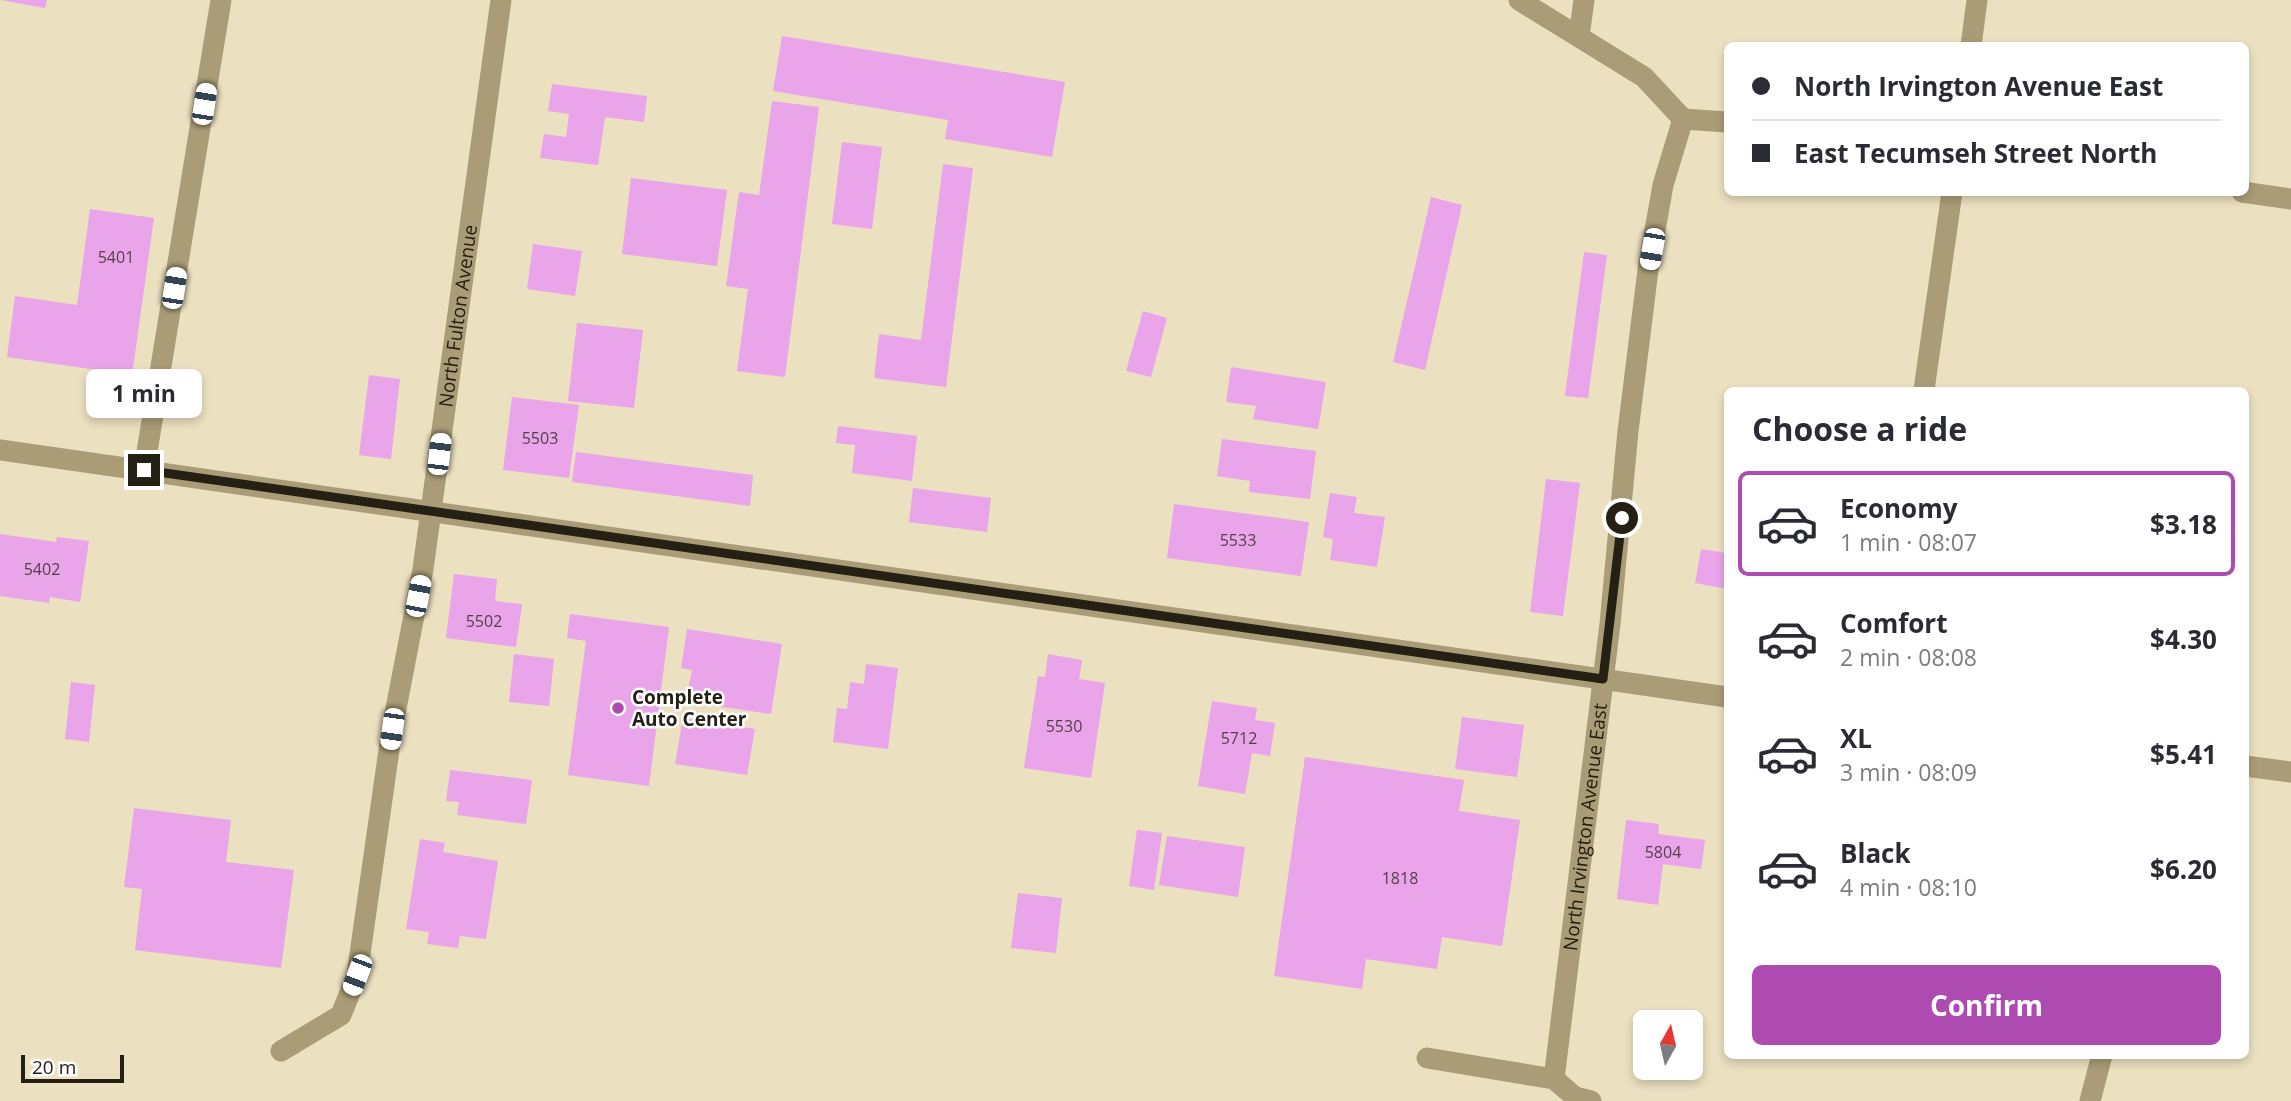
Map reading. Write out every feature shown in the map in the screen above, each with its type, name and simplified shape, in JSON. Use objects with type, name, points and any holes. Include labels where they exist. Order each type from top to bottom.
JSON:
[{"type":"street","points":[[144,470],[221,0]]},
{"type":"street","name":"North Fulton Avenue","points":[[281,1051],[341,1015],[357,975],[392,729],[431,511],[500,0]]},
{"type":"street","points":[[1519,0],[1644,77],[1683,119],[1724,122]]},
{"type":"street","points":[[1579,36],[1584,0]]},
{"type":"street","points":[[1972,42],[1977,0]]},
{"type":"street","name":"North Irvington Avenue East","points":[[1554,1079],[1603,679],[1648,270],[1663,185],[1683,119]]},
{"type":"street","points":[[2249,193],[2291,200]]},
{"type":"street","points":[[1924,387],[1950,196]]},
{"type":"street","points":[[0,450],[1724,697]]},
{"type":"street","points":[[2249,767],[2291,772]]},
{"type":"street","points":[[1427,1058],[1554,1079],[1575,1097],[1591,1101]]},
{"type":"street","points":[[2090,1101],[2101,1059]]},
{"type":"building","points":[[1,0],[47,0],[45,8]]},
{"type":"building","points":[[782,36],[1065,82],[1052,157],[945,139],[948,120],[773,91]]},
{"type":"building","points":[[552,84],[647,96],[644,122],[605,117],[598,165],[540,158],[544,134],[566,137],[569,114],[548,111]]},
{"type":"building","points":[[772,101],[819,107],[785,377],[737,371],[748,289],[726,286],[739,192],[759,195]]},
{"type":"building","points":[[842,142],[882,147],[872,229],[832,224]]},
{"type":"building","points":[[943,164],[973,168],[946,387],[874,378],[879,334],[921,340]]},
{"type":"building","points":[[631,178],[727,190],[717,266],[622,254]]},
{"type":"building","points":[[1431,197],[1462,205],[1425,370],[1393,362]]},
{"type":"building","points":[[90,209],[154,218],[132,375],[7,357],[15,296],[77,305]]},
{"type":"building","points":[[533,244],[582,251],[575,296],[527,289]]},
{"type":"building","points":[[1584,252],[1607,255],[1588,398],[1565,396]]},
{"type":"building","points":[[1143,311],[1167,318],[1151,377],[1126,371]]},
{"type":"building","points":[[577,323],[643,330],[634,408],[568,401]]},
{"type":"building","points":[[1231,367],[1326,382],[1318,429],[1253,419],[1256,406],[1226,402]]},
{"type":"building","points":[[369,375],[400,379],[391,459],[359,455]]},
{"type":"building","points":[[512,397],[579,405],[569,478],[503,470]]},
{"type":"building","points":[[838,426],[917,436],[912,481],[852,473],[855,445],[836,443]]},
{"type":"building","points":[[1222,439],[1316,451],[1310,499],[1249,492],[1250,481],[1217,476]]},
{"type":"building","points":[[576,452],[753,475],[750,506],[572,482]]},
{"type":"building","points":[[1546,479],[1580,483],[1563,616],[1530,612]]},
{"type":"building","points":[[913,488],[991,498],[987,532],[909,522]]},
{"type":"building","points":[[1330,493],[1357,497],[1354,513],[1385,517],[1377,567],[1330,560],[1333,539],[1323,537]]},
{"type":"building","points":[[1174,504],[1309,522],[1301,576],[1167,558]]},
{"type":"building","points":[[0,534],[56,542],[57,537],[89,541],[80,602],[50,597],[49,603],[0,596]]},
{"type":"building","points":[[1701,549],[1724,553],[1724,588],[1695,583]]},
{"type":"building","points":[[454,574],[497,579],[495,601],[522,604],[516,647],[446,638]]},
{"type":"building","name":"Complete Auto Center","points":[[570,614],[669,627],[649,786],[568,775],[586,641],[567,638]]},
{"type":"building","points":[[687,629],[782,644],[771,714],[702,704],[704,693],[688,690],[692,670],[681,668]]},
{"type":"building","points":[[514,654],[554,659],[549,706],[509,702]]},
{"type":"building","points":[[1048,654],[1082,660],[1079,679],[1105,683],[1091,778],[1024,768],[1038,676],[1045,677]]},
{"type":"building","points":[[866,664],[898,668],[888,749],[833,742],[837,708],[847,709],[850,682],[864,684]]},
{"type":"building","points":[[71,682],[95,685],[89,742],[65,739]]},
{"type":"building","points":[[1212,701],[1257,708],[1255,720],[1275,723],[1270,756],[1252,753],[1245,794],[1198,786]]},
{"type":"building","points":[[1462,717],[1524,725],[1517,777],[1455,769]]},
{"type":"building","points":[[683,718],[755,729],[747,775],[675,764]]},
{"type":"building","points":[[1305,757],[1464,780],[1459,811],[1520,820],[1502,946],[1442,937],[1437,969],[1366,959],[1362,989],[1274,976]]},
{"type":"building","points":[[450,770],[532,780],[526,824],[457,815],[459,802],[446,801]]},
{"type":"building","points":[[134,808],[231,820],[226,862],[294,870],[281,968],[135,950],[142,889],[124,887]]},
{"type":"building","points":[[1626,820],[1659,824],[1658,834],[1705,840],[1701,869],[1663,864],[1658,905],[1617,899]]},
{"type":"building","points":[[1137,830],[1162,833],[1154,890],[1129,886]]},
{"type":"building","points":[[1167,836],[1245,847],[1238,897],[1159,885]]},
{"type":"building","points":[[420,839],[445,843],[443,852],[498,861],[486,939],[460,936],[458,948],[427,944],[429,932],[406,929]]},
{"type":"building","points":[[1018,893],[1062,898],[1056,953],[1011,948]]},
{"type":"place","name":"Complete Auto Center","points":[[618,708]]},
{"type":"route","points":[[144,470],[1603,679],[1622,518]]}]
